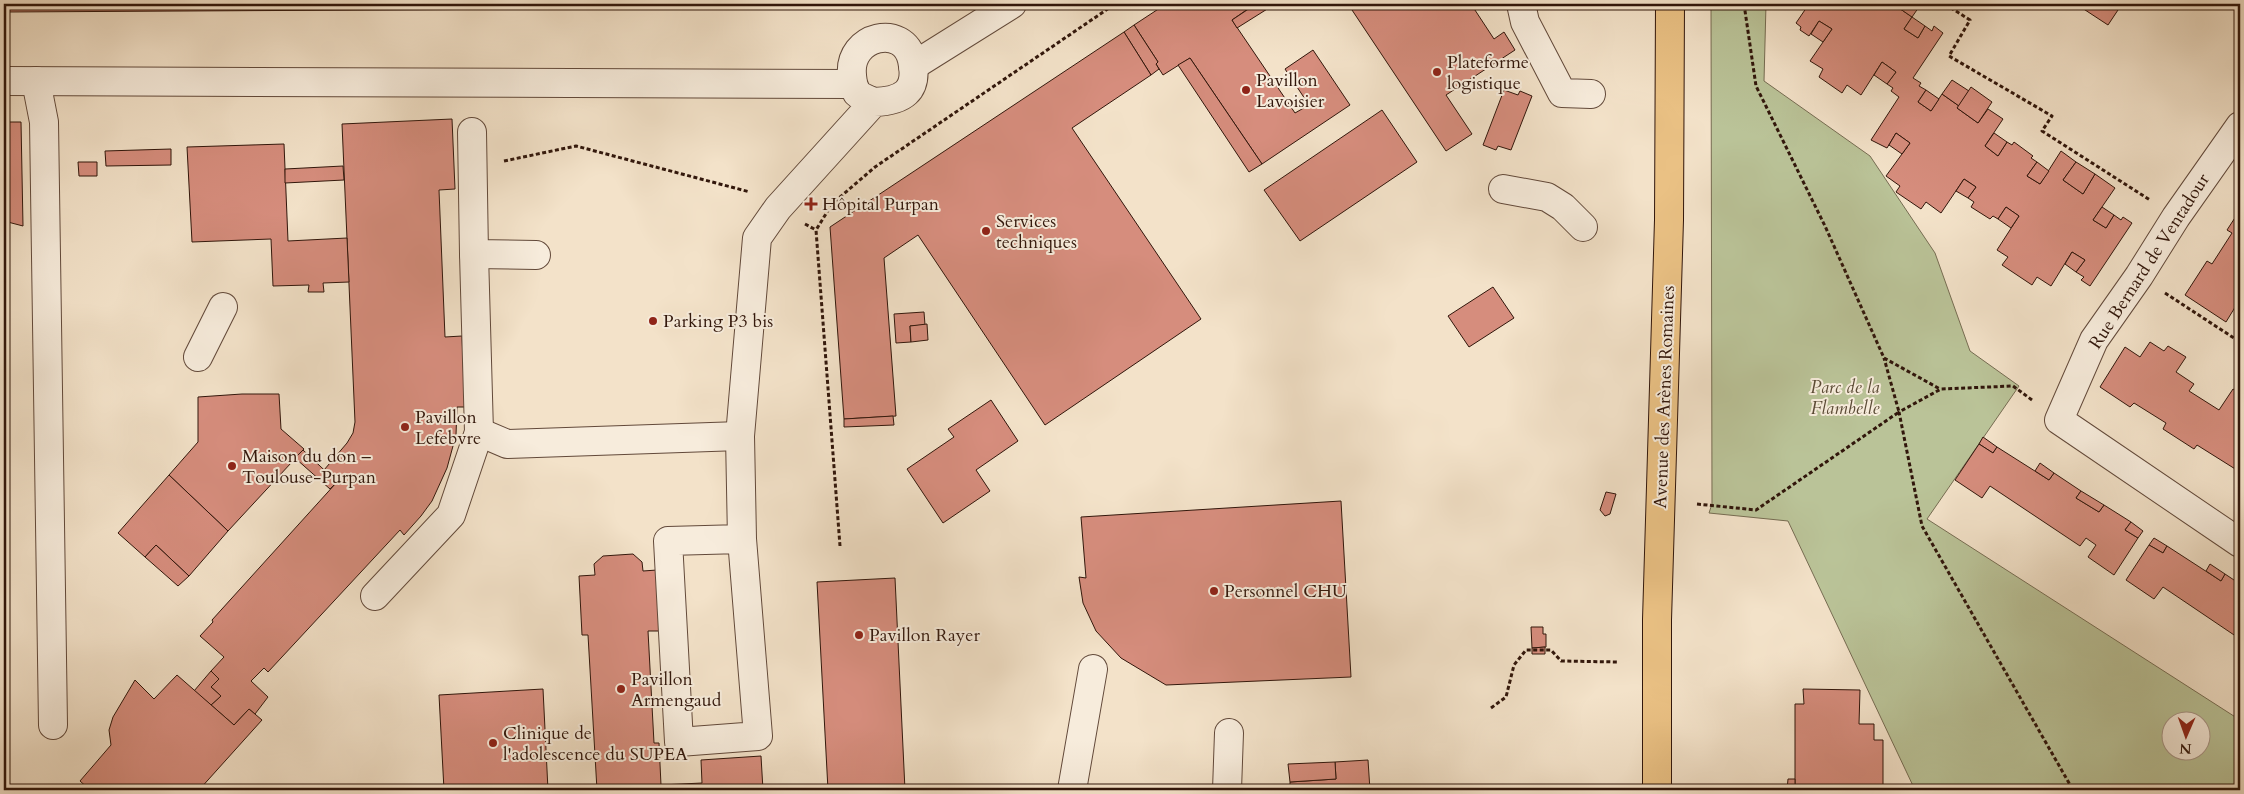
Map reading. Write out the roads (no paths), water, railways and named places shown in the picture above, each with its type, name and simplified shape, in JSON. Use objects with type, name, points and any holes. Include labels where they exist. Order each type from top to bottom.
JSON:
[{"type":"main road","name":"Avenue des Arènes Romaines","points":[[1657,790],[1657,620],[1669,220],[1670,4]]},
{"type":"street","points":[[913,66],[1012,4]]},
{"type":"street","points":[[1521,4],[1525,22],[1562,94],[1591,94]]},
{"type":"street","points":[[888,38],[899,42],[910,50],[913,66],[913,82],[906,95],[891,102],[874,102],[858,94],[853,84],[852,59],[860,47],[872,40],[888,38]]},
{"type":"street","points":[[4,81],[853,84]]},
{"type":"street","points":[[36,81],[44,122],[53,725]]},
{"type":"street","points":[[742,539],[668,541],[679,742],[758,736],[742,539],[740,436],[757,238],[778,208],[874,102]]},
{"type":"street","name":"Rue Bernard de Ventadour","points":[[2240,126],[2176,217],[2139,276],[2094,340],[2059,420],[2240,543]]},
{"type":"street","points":[[375,596],[451,515],[479,432],[472,132]]},
{"type":"street","points":[[1503,189],[1547,197],[1563,207],[1583,227]]},
{"type":"street","points":[[474,254],[536,255]]},
{"type":"street","points":[[198,357],[223,307]]},
{"type":"street","points":[[479,432],[507,444],[740,436]]},
{"type":"street","points":[[1072,790],[1093,669]]},
{"type":"street","points":[[1227,790],[1229,733]]},
{"type":"place","name":"Plateforme logistique","points":[[1437,72]]},
{"type":"place","name":"Pavillon Lavoisier","points":[[1246,90]]},
{"type":"place","name":"Hôpital Purpan","points":[[811,204]]},
{"type":"place","name":"Services techniques","points":[[986,231]]},
{"type":"place","name":"Parking P3 bis","points":[[653,321]]},
{"type":"place","name":"Pavillon Lefebvre","points":[[405,427]]},
{"type":"place","name":"Maison du don – Toulouse-Purpan","points":[[232,466]]},
{"type":"place","name":"Personnel CHU","points":[[1214,591]]},
{"type":"place","name":"Pavillon Rayer","points":[[859,635]]},
{"type":"place","name":"Pavillon Armengaud","points":[[621,689]]},
{"type":"place","name":"Clinique de l'adolescence du SUPEA","points":[[493,743]]},
{"type":"park label","name":"Parc de la Flambelle","points":[[1845,397]]}]
